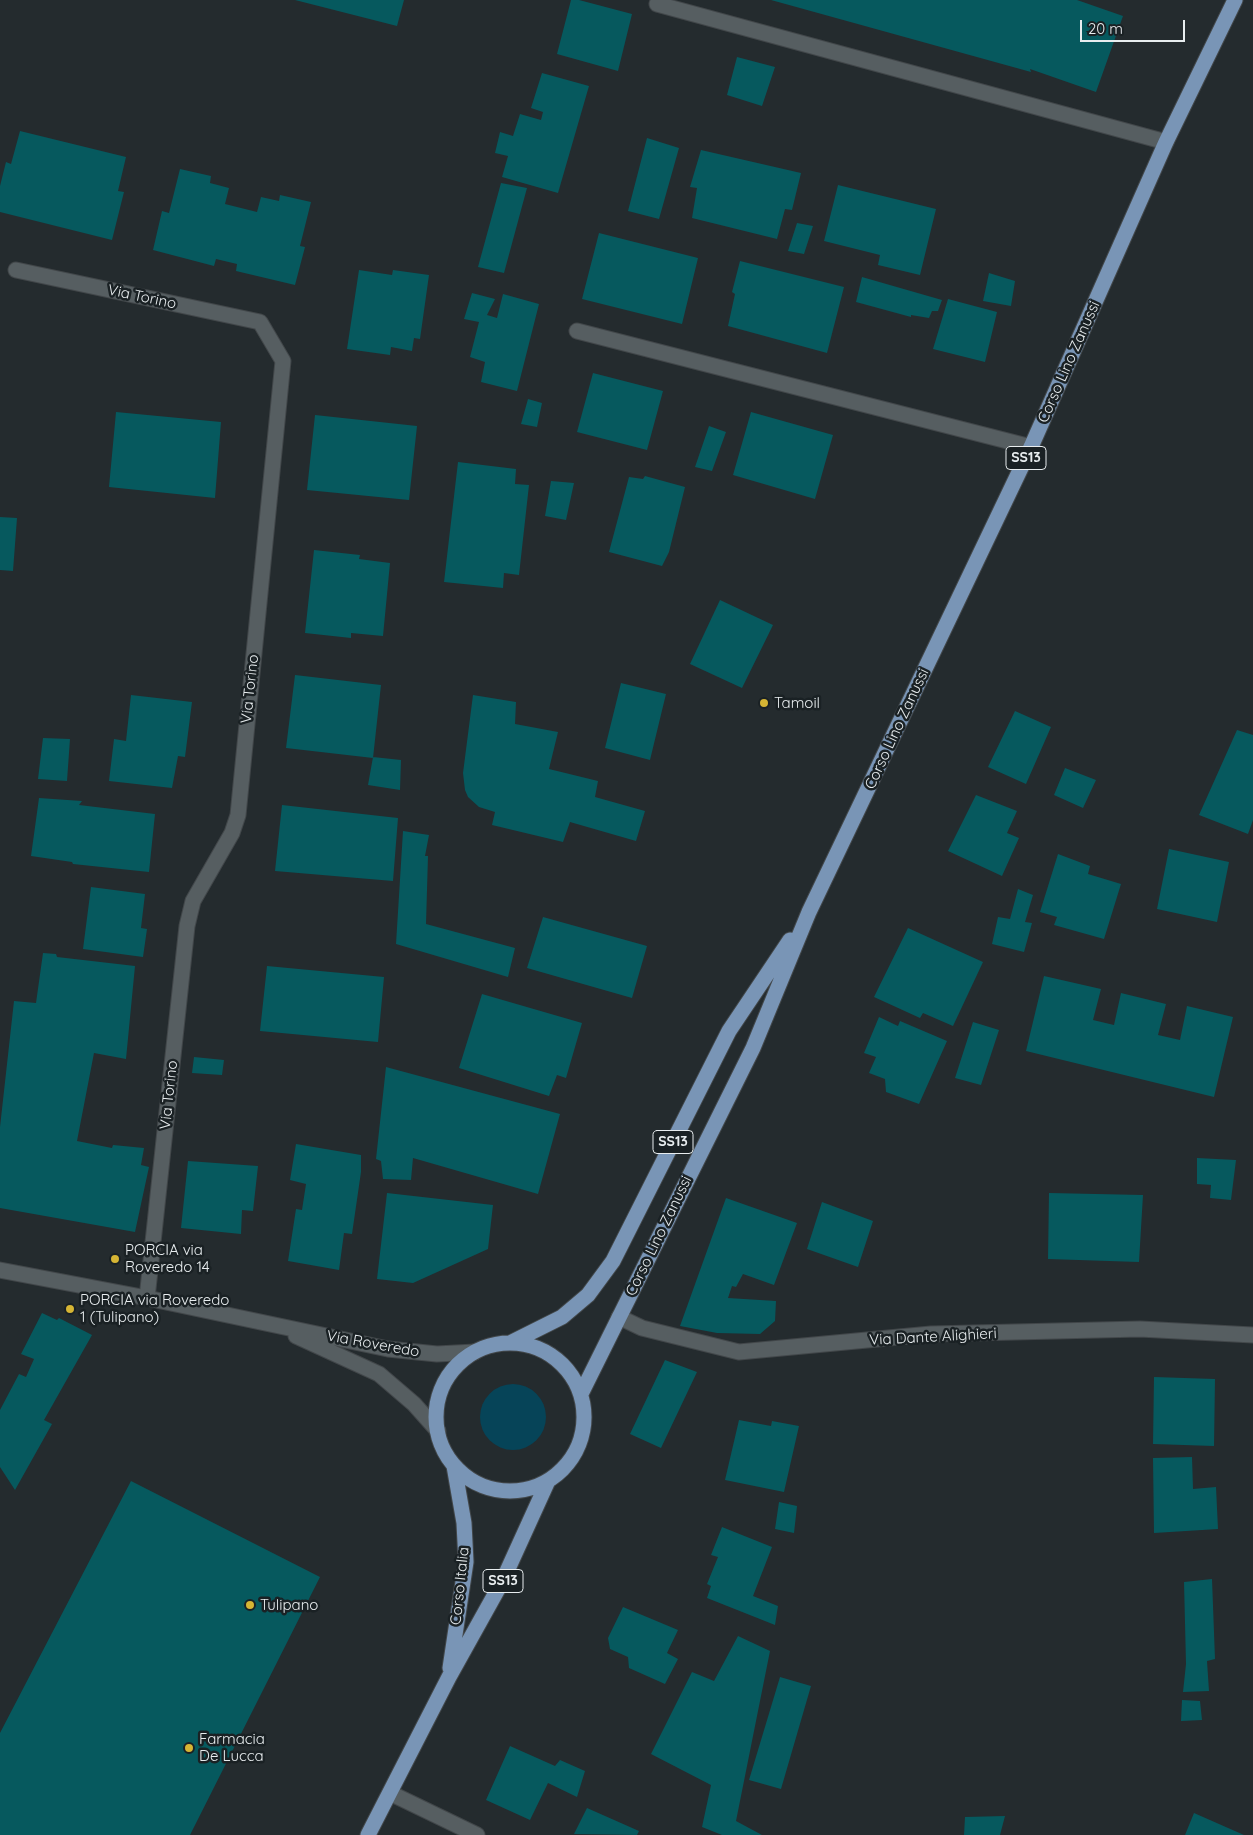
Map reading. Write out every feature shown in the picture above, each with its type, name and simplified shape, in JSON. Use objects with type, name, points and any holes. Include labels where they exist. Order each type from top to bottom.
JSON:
[{"type":"main road","name":"Corso Lino Zanussi","points":[[581,1394],[753,1048],[809,912],[1031,447],[1166,142],[1235,0]]},
{"type":"main road","name":"Corso Lino Zanussi","points":[[510,1343],[562,1318],[588,1296],[613,1261],[729,1031],[809,912]]},
{"type":"main road","points":[[510,1343],[533,1346],[554,1357],[570,1373],[581,1394],[585,1414],[583,1434],[576,1452],[564,1469],[548,1481],[529,1489],[509,1491],[488,1488],[470,1479],[454,1466],[444,1449],[438,1431],[437,1407],[443,1385],[457,1366],[475,1352],[492,1345],[510,1343]]},
{"type":"main road","name":"Corso Italia","points":[[449,1677],[466,1562],[464,1524],[454,1466]]},
{"type":"main road","name":"Corso Italia","points":[[368,1835],[449,1677],[503,1580],[548,1481]]},
{"type":"street","points":[[657,4],[1166,142]]},
{"type":"street","name":"Via Torino","points":[[16,270],[260,322],[282,361],[238,815],[232,833],[194,901],[187,926],[147,1298]]},
{"type":"street","points":[[576,332],[1031,447]]},
{"type":"street","name":"Via Roveredo","points":[[0,1270],[147,1298],[388,1349],[437,1354],[475,1352]]},
{"type":"street","name":"Via Dante Alighieri","points":[[619,1317],[642,1328],[739,1352],[931,1334],[1140,1329],[1253,1335]]},
{"type":"street","name":"Via Roveredo","points":[[272,1325],[378,1374],[414,1404],[438,1431]]},
{"type":"street","points":[[390,1793],[476,1835]]},
{"type":"shaded area","points":[[519,1384],[537,1393],[544,1404],[546,1417],[544,1430],[537,1441],[526,1448],[507,1450],[489,1441],[482,1430],[480,1411],[489,1393],[500,1386]]},
{"type":"building","points":[[295,0],[404,0],[397,26]]},
{"type":"building","points":[[571,0],[579,0],[632,14],[618,71],[557,54]]},
{"type":"building","points":[[771,0],[1077,0],[1123,16],[1096,92],[1030,69],[1031,72]]},
{"type":"building","points":[[737,57],[775,67],[762,106],[727,95]]},
{"type":"building","points":[[542,73],[589,86],[558,193],[502,177],[508,156],[495,153],[500,132],[513,136],[520,114],[541,120],[543,112],[531,108]]},
{"type":"building","points":[[20,131],[126,157],[118,191],[124,192],[112,240],[0,212],[0,186],[6,162],[11,164]]},
{"type":"building","points":[[647,138],[679,148],[659,219],[628,211]]},
{"type":"building","points":[[701,150],[801,173],[792,210],[785,209],[777,239],[692,218],[697,188],[690,187]]},
{"type":"building","points":[[180,169],[211,176],[210,183],[229,188],[225,204],[257,212],[261,197],[279,201],[280,195],[311,202],[300,246],[305,247],[295,285],[236,271],[237,264],[216,259],[214,266],[153,250],[162,211],[169,213]]},
{"type":"building","points":[[501,183],[527,188],[504,273],[478,267]]},
{"type":"building","points":[[838,185],[936,209],[920,275],[878,265],[880,255],[824,241]]},
{"type":"building","points":[[797,223],[813,226],[804,254],[788,251]]},
{"type":"building","points":[[599,233],[698,258],[682,324],[582,299]]},
{"type":"building","points":[[740,261],[844,287],[827,353],[728,326],[735,294],[732,292]]},
{"type":"building","points":[[359,270],[392,275],[393,270],[429,275],[420,339],[414,338],[412,351],[391,347],[390,355],[347,349]]},
{"type":"building","points":[[989,273],[1015,281],[1011,306],[983,301]]},
{"type":"building","points":[[862,277],[942,300],[938,311],[932,311],[929,318],[911,315],[911,317],[856,302]]},
{"type":"building","points":[[472,293],[495,299],[487,315],[497,318],[503,294],[539,304],[517,391],[481,382],[485,362],[470,357],[479,322],[464,319]]},
{"type":"building","points":[[948,299],[997,312],[985,362],[933,349]]},
{"type":"building","points":[[593,373],[663,391],[647,450],[577,432]]},
{"type":"building","points":[[528,399],[542,403],[537,427],[521,424]]},
{"type":"building","points":[[116,412],[221,422],[215,498],[109,487]]},
{"type":"building","points":[[751,412],[833,435],[815,499],[733,475]]},
{"type":"building","points":[[315,415],[417,426],[409,500],[307,490]]},
{"type":"building","points":[[709,426],[726,432],[712,471],[695,467]]},
{"type":"building","points":[[458,462],[516,469],[515,484],[529,485],[519,575],[504,573],[503,588],[444,582]]},
{"type":"building","points":[[645,476],[685,487],[669,552],[662,566],[609,552],[629,477],[643,479]]},
{"type":"building","points":[[551,481],[574,483],[566,520],[545,516]]},
{"type":"building","points":[[0,517],[17,518],[13,571],[0,570]]},
{"type":"building","points":[[314,550],[360,555],[359,559],[390,563],[383,636],[351,633],[351,638],[305,633]]},
{"type":"building","points":[[720,600],[773,625],[742,688],[690,664]]},
{"type":"building","points":[[295,675],[381,685],[373,758],[286,748]]},
{"type":"building","points":[[621,683],[666,694],[650,760],[605,748]]},
{"type":"building","points":[[131,695],[192,702],[185,757],[178,756],[172,788],[109,781],[114,739],[126,741]]},
{"type":"building","points":[[473,695],[516,702],[515,724],[558,732],[549,769],[598,781],[595,797],[645,811],[636,841],[570,822],[563,842],[492,825],[495,812],[479,807],[468,797],[465,790],[463,773]]},
{"type":"building","points":[[1015,711],[1051,727],[1026,784],[988,767]]},
{"type":"building","points":[[1237,730],[1253,735],[1253,820],[1248,834],[1199,815]]},
{"type":"building","points":[[43,738],[70,739],[67,781],[38,779]]},
{"type":"building","points":[[373,757],[401,760],[400,790],[368,785]]},
{"type":"building","points":[[1065,768],[1096,780],[1083,808],[1054,795]]},
{"type":"building","points":[[976,795],[1017,811],[1007,833],[1019,838],[1002,876],[948,851]]},
{"type":"building","points":[[39,798],[82,801],[79,805],[155,814],[149,872],[73,864],[72,862],[31,856]]},
{"type":"building","points":[[282,805],[398,818],[393,881],[275,871]]},
{"type":"building","points":[[403,831],[429,835],[425,856],[428,856],[426,924],[515,948],[508,977],[396,944]]},
{"type":"building","points":[[1169,849],[1229,862],[1217,922],[1157,909]]},
{"type":"building","points":[[1058,854],[1090,866],[1088,874],[1121,884],[1104,939],[1054,925],[1057,917],[1040,912]]},
{"type":"building","points":[[91,887],[145,894],[141,928],[147,929],[143,957],[83,949]]},
{"type":"building","points":[[1018,889],[1033,895],[1025,922],[1032,923],[1024,952],[992,944],[998,917],[1010,919]]},
{"type":"building","points":[[543,917],[647,946],[632,998],[527,968]]},
{"type":"building","points":[[908,928],[983,962],[953,1026],[923,1013],[920,1018],[874,997]]},
{"type":"building","points":[[43,953],[56,954],[57,957],[135,966],[126,1059],[94,1053],[77,1141],[112,1148],[113,1145],[144,1148],[141,1165],[149,1167],[135,1232],[0,1208],[0,1127],[14,1001],[36,1003]]},
{"type":"building","points":[[267,966],[384,977],[378,1042],[260,1031]]},
{"type":"building","points":[[1044,976],[1101,989],[1093,1020],[1114,1025],[1121,993],[1166,1004],[1158,1035],[1180,1040],[1187,1006],[1233,1017],[1214,1097],[1026,1051]]},
{"type":"building","points":[[482,994],[582,1023],[566,1078],[557,1075],[549,1096],[459,1068]]},
{"type":"building","points":[[879,1017],[898,1026],[900,1021],[947,1041],[919,1104],[886,1092],[885,1079],[869,1073],[876,1057],[864,1053]]},
{"type":"building","points":[[973,1022],[999,1030],[981,1085],[955,1078]]},
{"type":"building","points":[[194,1057],[224,1060],[222,1075],[192,1073]]},
{"type":"building","points":[[386,1067],[560,1114],[538,1194],[413,1158],[411,1180],[383,1179],[381,1161],[376,1159]]},
{"type":"building","points":[[296,1144],[361,1155],[361,1172],[352,1234],[344,1233],[339,1270],[288,1261],[296,1209],[302,1210],[306,1184],[290,1180]]},
{"type":"building","points":[[1197,1158],[1236,1160],[1231,1200],[1210,1198],[1211,1185],[1197,1184]]},
{"type":"building","points":[[188,1161],[258,1166],[253,1211],[242,1210],[241,1234],[181,1228]]},
{"type":"building","points":[[387,1193],[493,1205],[488,1249],[413,1283],[377,1279]]},
{"type":"building","points":[[1049,1193],[1143,1195],[1139,1262],[1048,1259]]},
{"type":"building","points":[[726,1198],[797,1223],[774,1285],[743,1274],[736,1287],[732,1286],[728,1298],[776,1301],[775,1321],[760,1334],[717,1333],[680,1326]]},
{"type":"building","points":[[822,1202],[873,1221],[858,1267],[807,1249]]},
{"type":"building","points":[[42,1313],[57,1320],[59,1318],[92,1335],[44,1420],[52,1424],[15,1490],[0,1467],[0,1410],[19,1374],[26,1377],[34,1359],[21,1354]]},
{"type":"building","points":[[665,1360],[697,1372],[661,1448],[630,1434]]},
{"type":"building","points":[[1154,1377],[1215,1379],[1214,1446],[1153,1444]]},
{"type":"building","points":[[739,1420],[771,1426],[772,1421],[799,1426],[784,1492],[725,1480]]},
{"type":"building","points":[[1192,1457],[1193,1489],[1216,1487],[1218,1529],[1154,1533],[1153,1458]]},
{"type":"building","points":[[131,1481],[320,1577],[190,1835],[0,1835],[0,1733]]},
{"type":"building","points":[[779,1502],[797,1506],[794,1533],[775,1529]]},
{"type":"building","points":[[722,1527],[772,1547],[753,1596],[778,1606],[775,1625],[707,1598],[711,1586],[707,1584],[718,1557],[711,1555]]},
{"type":"building","points":[[1212,1579],[1215,1659],[1207,1661],[1209,1691],[1183,1692],[1186,1664],[1184,1582]]},
{"type":"building","points":[[623,1607],[678,1630],[667,1653],[678,1659],[665,1684],[629,1668],[628,1657],[610,1649],[608,1638]]},
{"type":"building","points":[[738,1636],[770,1651],[736,1821],[762,1835],[722,1835],[702,1827],[711,1785],[651,1754],[692,1672],[714,1681]]},
{"type":"building","points":[[780,1677],[811,1686],[781,1789],[749,1780]]},
{"type":"building","points":[[1182,1700],[1200,1701],[1202,1720],[1181,1721]]},
{"type":"building","points":[[510,1746],[555,1766],[560,1760],[585,1771],[577,1797],[548,1783],[530,1820],[486,1800]]},
{"type":"building","points":[[587,1808],[639,1831],[637,1835],[574,1834]]},
{"type":"building","points":[[1194,1813],[1244,1835],[1185,1835]]},
{"type":"building","points":[[1005,1816],[1000,1835],[964,1835],[965,1817]]},
{"type":"place","name":"Tamoil","points":[[764,703]]},
{"type":"place","name":"PORCIA via Roveredo 14","points":[[115,1259]]},
{"type":"place","name":"PORCIA via Roveredo 1 (Tulipano)","points":[[70,1309]]},
{"type":"place","name":"Tulipano","points":[[250,1605]]},
{"type":"place","name":"Farmacia De Lucca","points":[[189,1748]]}]
